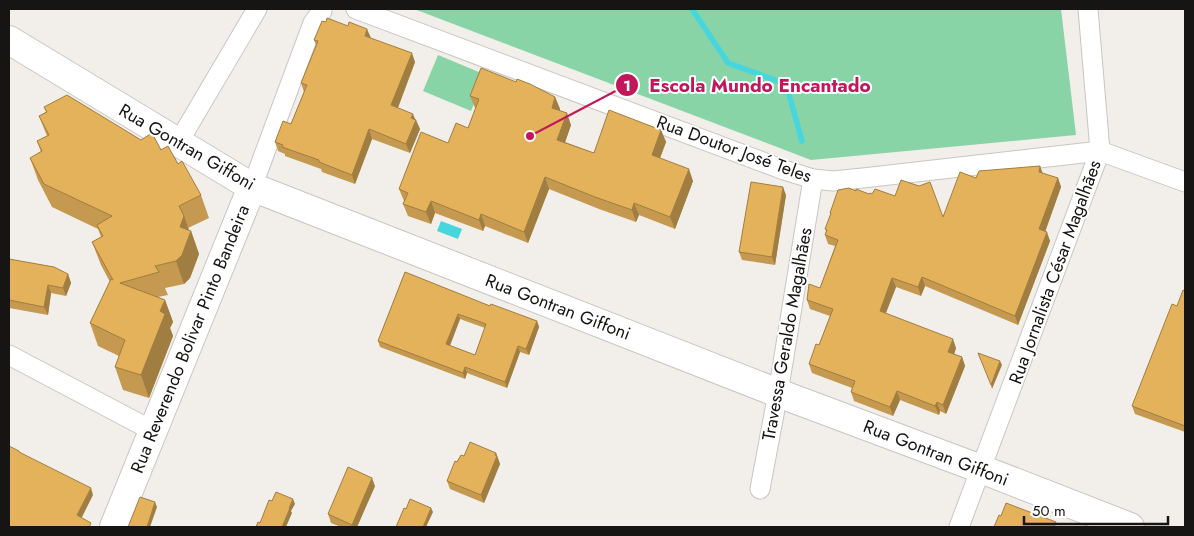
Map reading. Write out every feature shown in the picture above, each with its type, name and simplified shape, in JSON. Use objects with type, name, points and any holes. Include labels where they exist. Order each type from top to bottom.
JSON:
[{"type":"street","points":[[178,142],[257,9]]},
{"type":"street","name":"Rua Reverendo Bolivar Pinto Bandeira","points":[[114,527],[252,187],[313,23],[323,9]]},
{"type":"street","name":"Rua Doutor José Teles","points":[[356,9],[784,170],[813,179],[833,181],[1100,151],[1185,182]]},
{"type":"street","name":"Rua Jornalista César Magalhães","points":[[959,527],[1100,151],[1088,9]]},
{"type":"street","name":"Rua Gontran Giffoni","points":[[9,40],[252,187],[778,393],[1130,527]]},
{"type":"street","name":"Travessa Geraldo Magalhães","points":[[760,489],[778,393],[813,179]]},
{"type":"street","points":[[9,355],[153,431]]},
{"type":"green space","points":[[414,9],[1061,9],[1076,135],[811,160]]},
{"type":"green space","points":[[438,55],[486,75],[471,111],[423,91]]},
{"type":"water","points":[[441,221],[462,229],[458,239],[437,231]]},
{"type":"building","points":[[327,18],[348,26],[349,22],[367,29],[365,36],[412,53],[391,105],[413,114],[411,118],[416,120],[406,144],[369,129],[352,175],[319,162],[319,160],[282,147],[283,145],[275,142],[283,121],[291,124],[307,85],[301,83],[318,41],[314,40],[322,21],[326,22]]},
{"type":"building","points":[[481,68],[516,82],[517,79],[530,84],[555,97],[552,108],[567,113],[557,140],[594,153],[609,110],[661,130],[652,155],[689,169],[670,217],[634,203],[632,210],[545,177],[524,232],[481,214],[479,220],[431,201],[426,212],[403,204],[408,193],[399,189],[421,132],[448,143],[456,123],[468,128],[479,99],[470,96]]},
{"type":"building","points":[[67,95],[141,140],[152,133],[161,150],[168,146],[178,164],[182,161],[201,195],[179,206],[184,216],[180,227],[191,231],[182,255],[176,261],[155,266],[159,272],[120,283],[165,300],[160,311],[165,314],[141,375],[115,367],[125,340],[90,323],[111,279],[113,280],[92,242],[103,236],[97,225],[112,216],[44,184],[30,158],[42,151],[37,141],[49,135],[39,116],[47,112],[44,107]]},
{"type":"building","points":[[1040,166],[1039,172],[1058,178],[1039,229],[1047,232],[1015,316],[922,277],[918,287],[892,278],[880,311],[953,339],[948,352],[962,357],[943,405],[937,402],[935,406],[897,391],[890,407],[851,392],[855,381],[809,364],[816,344],[819,345],[833,309],[807,300],[809,284],[820,288],[838,240],[825,235],[827,230],[825,229],[838,190],[849,188],[872,194],[875,189],[895,196],[901,180],[919,186],[930,182],[943,217],[960,172],[976,178],[979,171]]},
{"type":"building","points":[[751,182],[783,187],[772,257],[739,252]]},
{"type":"building","points":[[9,259],[54,267],[68,274],[63,288],[48,285],[44,307],[9,300]]},
{"type":"building","points":[[405,272],[490,306],[491,304],[537,321],[526,349],[518,346],[505,382],[465,367],[463,373],[378,341]],"holes":[[[458,314],[486,324],[475,355],[446,344]]]},
{"type":"building","points":[[1183,290],[1185,291],[1185,426],[1132,406],[1172,304],[1177,306]]},
{"type":"building","points":[[978,353],[1000,361],[991,385]]},
{"type":"building","points":[[470,442],[496,453],[495,455],[497,456],[481,495],[447,481],[455,461],[457,462],[461,455],[464,456]]},
{"type":"building","points":[[9,446],[91,488],[77,515],[91,523],[89,527],[9,527]]},
{"type":"building","points":[[348,467],[372,478],[352,525],[328,514]]},
{"type":"building","points":[[276,492],[293,499],[282,527],[256,527],[258,522],[260,523],[269,500],[272,501]]},
{"type":"building","points":[[140,497],[155,502],[147,527],[128,527]]},
{"type":"building","points":[[410,499],[431,508],[423,527],[396,527],[404,508],[406,509]]},
{"type":"building","points":[[1006,503],[1056,522],[1054,527],[994,527]]},
{"type":"waterway","points":[[692,9],[728,63],[786,84],[802,141]]},
{"type":"place","name":"Escola Mundo Encantado","points":[[530,136]]}]
